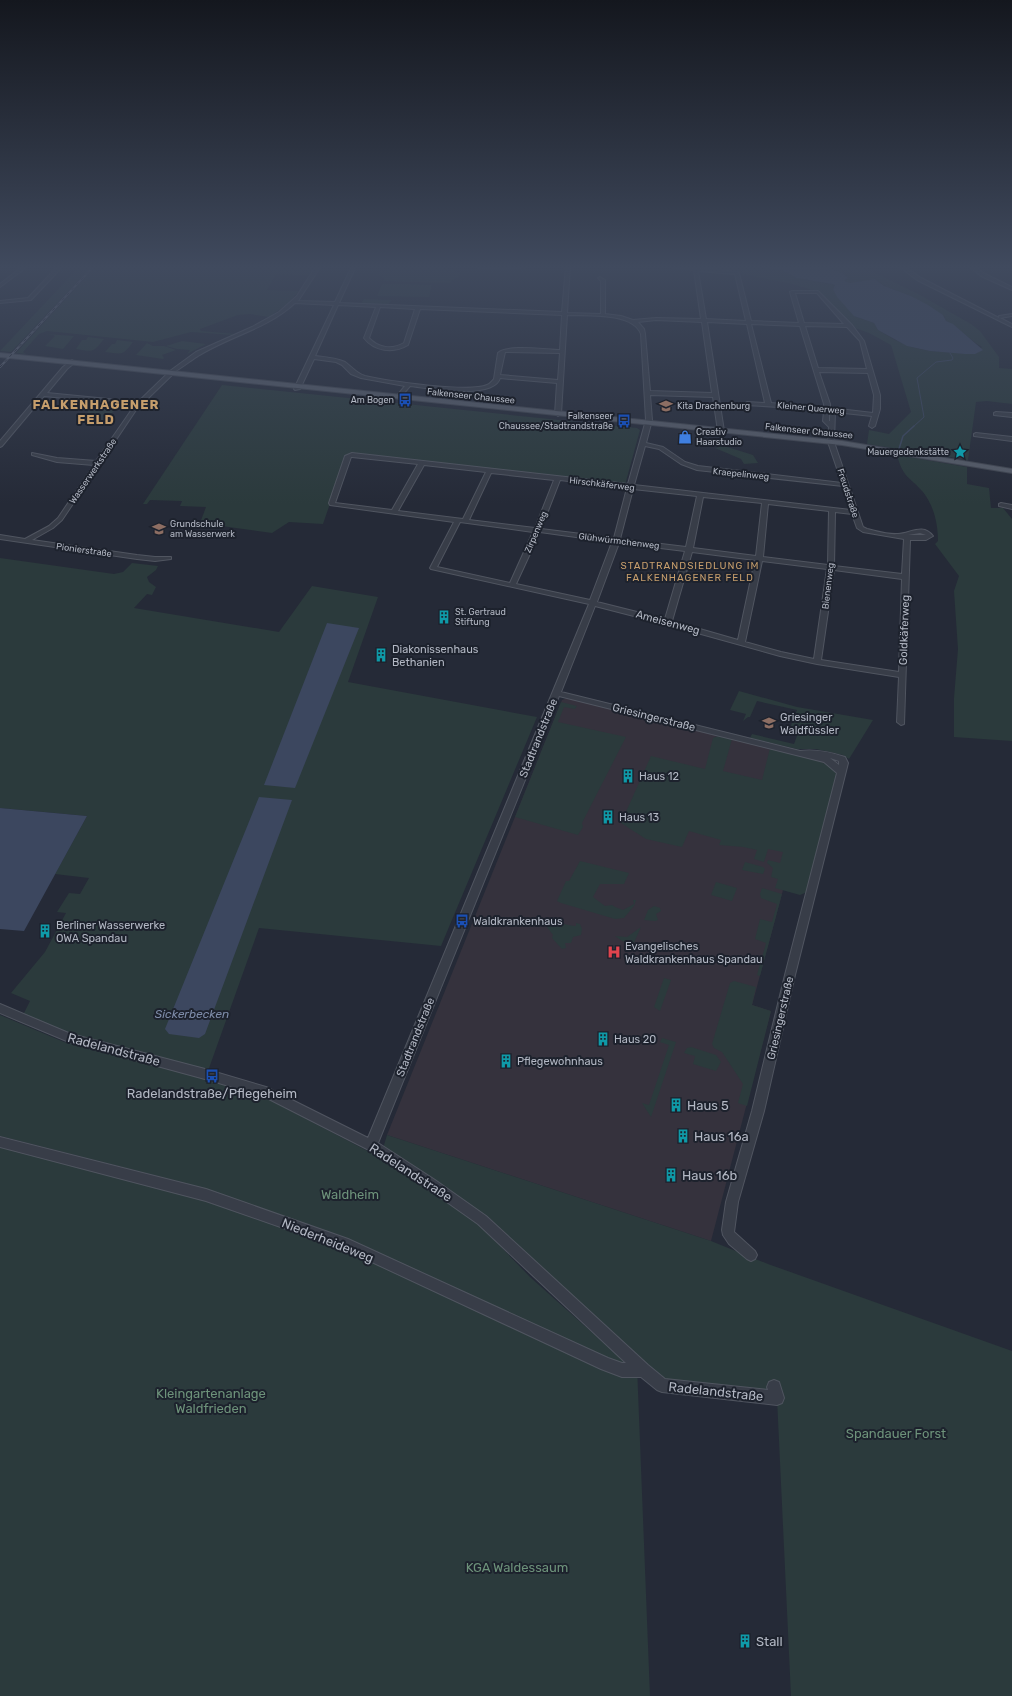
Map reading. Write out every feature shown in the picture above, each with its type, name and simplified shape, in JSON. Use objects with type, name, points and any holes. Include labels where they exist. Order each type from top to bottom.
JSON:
[{"type":"main road","name":"Falkenseer Chaussee","points":[[0,355],[70,364]]},
{"type":"main road","name":"Falkenseer Chaussee","points":[[0,358],[831,442],[1012,471]]},
{"type":"street","name":"Wasserwerkstraße","points":[[25,541],[51,527],[60,519],[138,404],[193,355],[215,345]]},
{"type":"street","points":[[298,387],[318,345]]},
{"type":"street","points":[[377,345],[390,349],[398,348],[404,345]]},
{"type":"street","points":[[557,415],[563,345]]},
{"type":"street","name":"Stadtrandstraße","points":[[370,1145],[594,603],[616,541],[648,424],[648,393],[644,345]]},
{"type":"street","points":[[707,345],[721,431]]},
{"type":"street","points":[[754,345],[768,404]]},
{"type":"street","name":"Freudstraße","points":[[808,345],[827,409],[826,421],[831,426],[831,442],[858,523],[862,530],[904,537]]},
{"type":"street","points":[[863,345],[877,395],[875,415],[872,426]]},
{"type":"street","points":[[312,357],[337,361],[344,364],[353,373],[363,377],[409,384],[474,389],[489,386],[497,380],[501,353],[503,351],[563,352]]},
{"type":"street","points":[[0,445],[70,364]]},
{"type":"street","points":[[816,370],[871,371]]},
{"type":"street","points":[[498,376],[561,382]]},
{"type":"street","points":[[398,398],[409,384]]},
{"type":"street","points":[[648,393],[715,395]]},
{"type":"street","points":[[43,394],[138,404]]},
{"type":"street","name":"Kleiner Querweg","points":[[747,404],[768,404],[827,409],[875,415]]},
{"type":"street","points":[[996,414],[1012,415]]},
{"type":"street","points":[[976,435],[1012,439]]},
{"type":"street","name":"Kraepelinweg","points":[[642,444],[661,448],[683,463],[697,468],[846,485]]},
{"type":"street","points":[[34,454],[54,459],[97,463]]},
{"type":"street","name":"Hirschkäferweg","points":[[332,504],[349,456],[855,512]]},
{"type":"street","points":[[394,512],[422,463]]},
{"type":"street","points":[[462,521],[489,471]]},
{"type":"street","name":"Zirpenweg","points":[[512,585],[537,531],[558,479]]},
{"type":"street","points":[[668,622],[690,550],[700,495]]},
{"type":"street","points":[[741,643],[759,559],[766,502]]},
{"type":"street","name":"Glühwürmchenweg","points":[[332,504],[906,577]]},
{"type":"street","points":[[1002,505],[1012,507]]},
{"type":"street","name":"Bienenweg","points":[[817,662],[831,568],[832,510]]},
{"type":"street","name":"Ameisenweg","points":[[462,521],[433,568],[594,603],[668,622],[780,654],[817,662],[902,674]]},
{"type":"street","name":"Pionierstraße","points":[[0,537],[155,559],[169,558]]},
{"type":"street","name":"Goldkäferweg","points":[[901,722],[906,577],[904,537]]},
{"type":"street","name":"Griesingerstraße","points":[[557,691],[600,704],[827,760],[842,772],[789,980],[758,1111],[732,1202],[728,1230],[729,1235],[751,1255]]},
{"type":"street","name":"Radelandstraße","points":[[0,1008],[68,1038],[205,1074],[266,1092],[370,1145],[431,1184],[482,1220],[662,1386],[776,1393]]},
{"type":"street","name":"Niederheideweg","points":[[0,1142],[206,1195],[285,1222],[348,1245],[606,1364],[622,1370],[643,1370]]},
{"type":"shaded area","name":"Evangelisches Waldkrankenhaus Spandau","points":[[567,698],[824,762],[836,772],[783,890],[752,1005],[771,1011],[711,1241],[387,1135],[562,700]]},
{"type":"green space","points":[[5,345],[17,345],[11,352],[0,351]]},
{"type":"green space","points":[[23,345],[29,345],[23,352],[26,354],[16,353]]},
{"type":"green space","points":[[46,345],[66,345],[63,349],[45,346]]},
{"type":"green space","points":[[79,345],[99,345],[95,349],[89,351],[76,349]]},
{"type":"green space","points":[[111,345],[131,345],[122,353],[105,352]]},
{"type":"green space","points":[[145,345],[164,346],[176,350],[162,355],[164,358],[163,359],[136,355]]},
{"type":"green space","points":[[204,345],[187,354],[190,350],[166,346]]},
{"type":"green space","points":[[891,345],[907,345],[930,351],[971,354],[977,353],[982,347],[979,345],[990,345],[999,357],[999,368],[1012,369],[1012,404],[987,401],[976,402],[968,460],[867,444],[869,430],[889,434],[911,412]]},
{"type":"green space","points":[[222,385],[637,428],[640,430],[625,485],[347,454],[323,524],[289,522],[272,533],[200,523],[206,507],[180,506],[182,501],[150,500],[147,504],[143,504]]},
{"type":"green space","points":[[92,406],[116,409],[104,421],[82,420]]},
{"type":"green space","points":[[724,446],[753,455],[758,463],[744,464],[741,459],[715,448]]},
{"type":"green space","points":[[897,455],[967,467],[967,484],[989,488],[991,508],[1003,508],[1012,519],[1012,741],[954,737],[954,698],[958,649],[954,591],[959,576],[935,544],[938,541],[935,515],[927,497],[904,473]]},
{"type":"green space","points":[[0,558],[114,574],[123,572],[132,563],[158,566],[156,570],[147,577],[149,582],[156,587],[152,595],[147,594],[134,608],[279,632],[312,586],[378,597],[348,682],[537,717],[441,946],[259,928],[208,1071],[70,1036],[23,1015],[30,1001],[11,993],[45,952],[66,913],[57,912],[69,893],[80,894],[89,878],[55,874],[87,816],[0,808]]},
{"type":"green space","points":[[739,691],[797,707],[873,720],[849,759],[843,755],[816,749],[797,749],[750,738],[752,734],[794,744],[797,736],[788,733],[797,710],[757,701],[750,717],[743,721],[746,714],[730,710]]},
{"type":"green space","points":[[561,702],[577,706],[575,709],[564,707],[558,722],[626,737],[582,823],[583,827],[578,835],[515,817]]},
{"type":"green space","points":[[718,736],[732,739],[723,771],[762,780],[770,748],[797,754],[818,761],[827,765],[837,776],[807,892],[800,895],[775,888],[778,879],[771,877],[773,868],[767,863],[768,860],[780,863],[783,852],[768,849],[764,862],[754,859],[757,850],[719,845],[721,840],[689,831],[682,847],[646,839],[621,823],[651,756],[705,769],[713,738]]},
{"type":"green space","points":[[580,861],[629,873],[624,884],[600,884],[593,897],[605,906],[612,905],[623,910],[634,904],[633,900],[636,900],[634,906],[624,918],[615,919],[557,901],[566,881],[569,881]]},
{"type":"green space","points":[[745,862],[763,867],[765,869],[763,874],[742,870]]},
{"type":"green space","points":[[716,882],[737,888],[732,901],[711,895]]},
{"type":"green space","points":[[762,888],[782,894],[760,976],[757,975],[766,943],[755,939],[760,919],[772,922],[777,904],[761,898],[760,894]]},
{"type":"green space","points":[[654,906],[660,908],[661,911],[656,914],[658,920],[644,920],[648,910]]},
{"type":"green space","points":[[552,921],[573,926],[576,926],[576,923],[580,924],[582,929],[581,935],[573,937],[571,943],[565,943],[566,948],[562,949],[552,938],[553,935],[547,927],[549,922]]},
{"type":"green space","points":[[641,927],[633,945],[622,941],[615,936],[627,937]]},
{"type":"green space","points":[[664,978],[671,980],[660,1011],[654,1007]]},
{"type":"green space","points":[[734,981],[756,987],[752,1005],[771,1011],[747,1106],[738,1103],[743,1084],[722,1052],[714,1048],[712,1044],[730,983]]},
{"type":"green space","points":[[0,1015],[64,1042],[189,1074],[258,1094],[385,1160],[478,1223],[530,1277],[615,1353],[482,1220],[382,1152],[387,1135],[711,1241],[768,1264],[1012,1351],[1012,1696],[791,1696],[777,1398],[662,1385],[637,1366],[650,1696],[0,1696],[0,1142],[285,1217],[181,1182],[0,1136]]},
{"type":"green space","points":[[662,1038],[676,1042],[651,1117],[642,1103],[649,1105],[669,1045],[660,1042]]},
{"type":"green space","points":[[691,1047],[716,1055],[721,1062],[716,1071],[693,1064],[695,1056],[684,1053],[687,1048]]},
{"type":"water","points":[[905,345],[977,345],[983,350],[975,354],[965,354],[930,351]]},
{"type":"water","points":[[327,623],[359,628],[295,788],[264,785]]},
{"type":"water","name":"Sickerbecken","points":[[259,797],[292,800],[205,1034],[199,1038],[169,1034],[165,1029]]},
{"type":"water","points":[[0,808],[87,816],[24,931],[0,929]]},
{"type":"waterway","points":[[913,427],[924,417],[917,378],[936,362],[952,360],[953,358],[950,353]]},
{"type":"waterway","points":[[899,449],[903,436],[914,426]]},
{"type":"railway","points":[[0,367],[20,345]]},
{"type":"place","name":"Am Bogen","points":[[405,400]]},
{"type":"place","name":"Kita Drachenburg","points":[[666,406]]},
{"type":"place","name":"Falkenseer Chaussee/Stadtrandstraße","points":[[624,421]]},
{"type":"place","name":"Creativ Haarstudio","points":[[685,437]]},
{"type":"place","name":"Mauergedenkstätte","points":[[960,452]]},
{"type":"place","name":"Grundschule am Wasserwerk","points":[[159,529]]},
{"type":"place","name":"St. Gertraud Stiftung","points":[[444,617]]},
{"type":"place","name":"Diakonissenhaus Bethanien","points":[[381,655]]},
{"type":"place","name":"Griesinger Waldfüssler","points":[[769,723]]},
{"type":"place","name":"Haus 12","points":[[628,776]]},
{"type":"place","name":"Haus 13","points":[[608,817]]},
{"type":"place","name":"Waldkrankenhaus","points":[[462,921]]},
{"type":"place","name":"Berliner Wasserwerke OWA Spandau","points":[[45,931]]},
{"type":"place","name":"Evangelisches Waldkrankenhaus Spandau","points":[[614,952]]},
{"type":"place","name":"Haus 20","points":[[603,1039]]},
{"type":"place","name":"Pflegewohnhaus","points":[[506,1061]]},
{"type":"place","name":"Radelandstraße/Pflegeheim","points":[[212,1076]]},
{"type":"place","name":"Haus 5","points":[[676,1105]]},
{"type":"place","name":"Haus 16a","points":[[683,1136]]},
{"type":"place","name":"Haus 16b","points":[[671,1175]]},
{"type":"place","name":"Stall","points":[[745,1641]]},
{"type":"district","name":"FALKENHAGENER FELD","points":[[96,412]]},
{"type":"district","name":"STADTRANDSIEDLUNG IM FALKENHAGENER FELD","points":[[690,570]]},
{"type":"park label","name":"Waldheim","points":[[350,1194]]},
{"type":"park label","name":"Kleingartenanlage Waldfrieden","points":[[211,1400]]},
{"type":"park label","name":"Spandauer Forst","points":[[896,1433]]},
{"type":"park label","name":"KGA Waldessaum","points":[[517,1567]]}]
